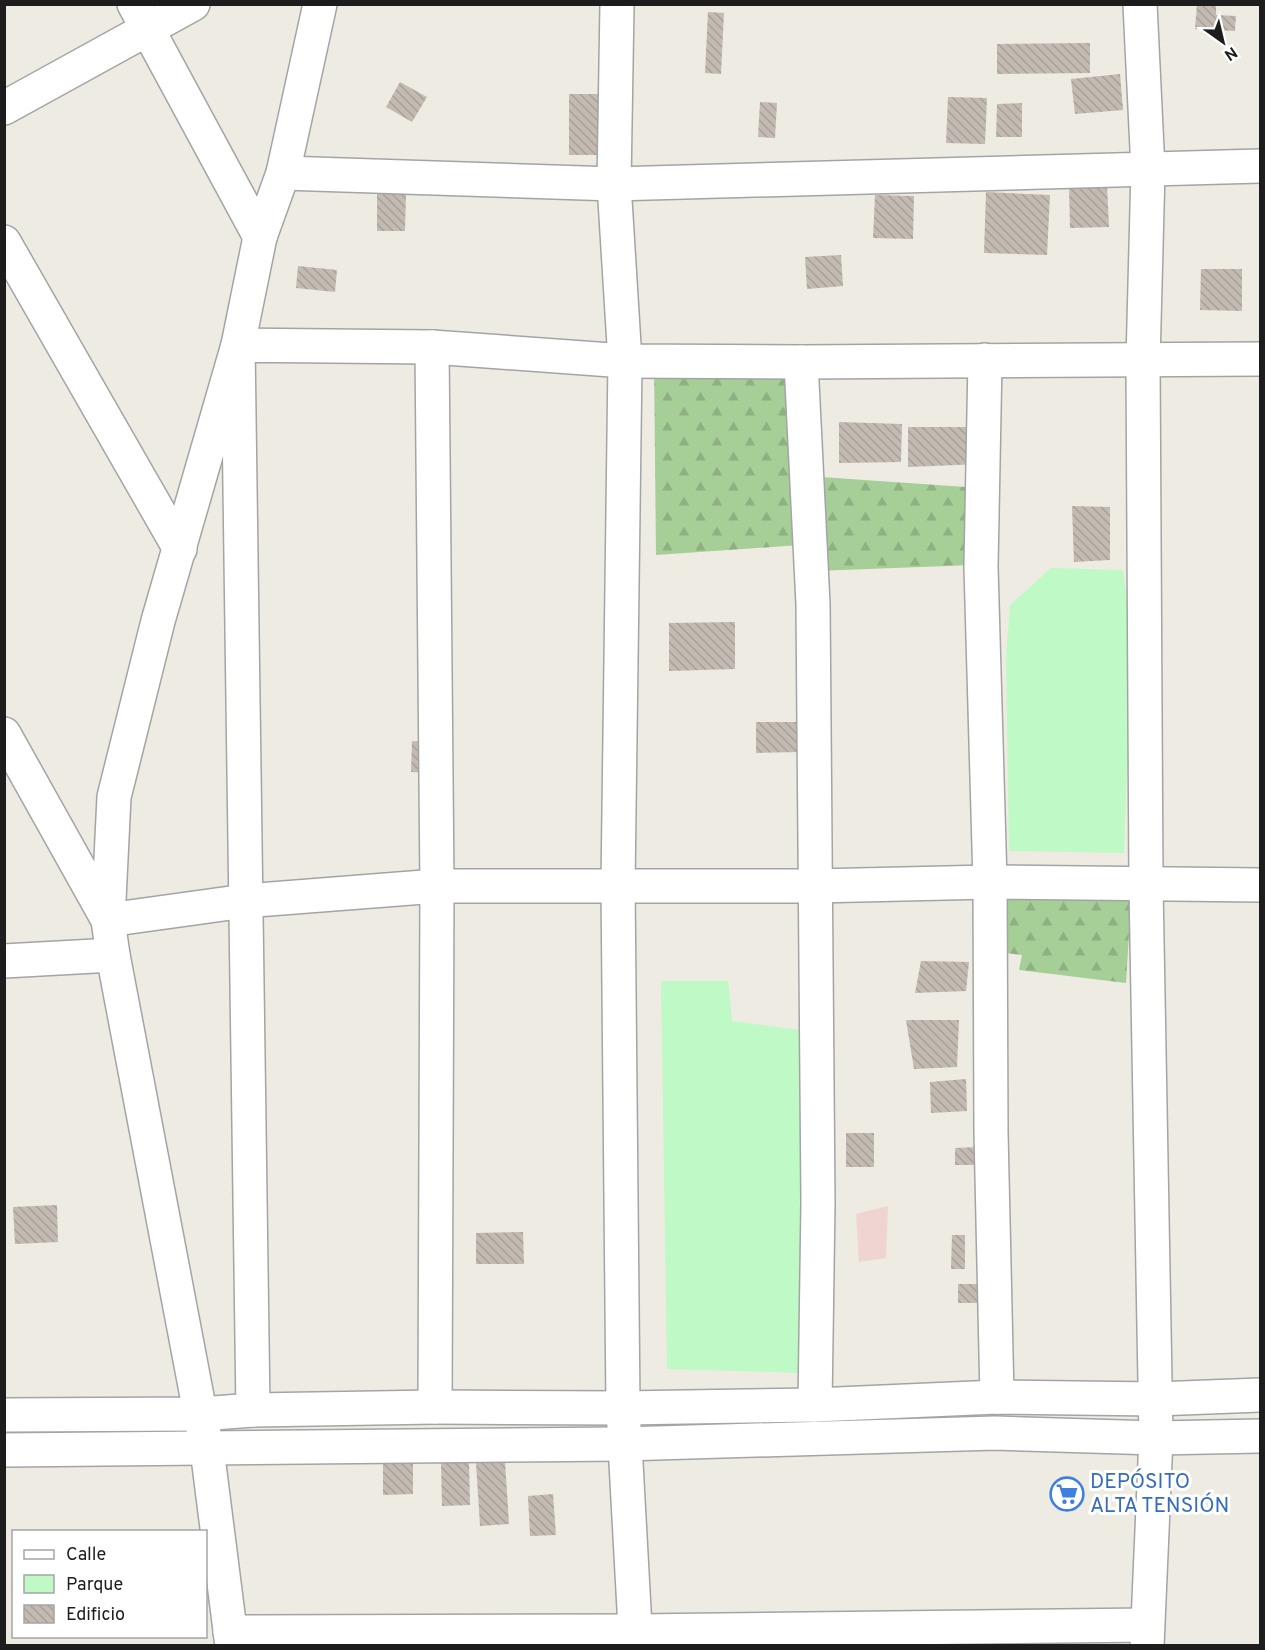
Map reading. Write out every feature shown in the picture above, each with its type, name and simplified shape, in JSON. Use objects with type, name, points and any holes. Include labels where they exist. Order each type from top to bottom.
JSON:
[{"type":"street","points":[[4,108],[141,17],[193,4]]},
{"type":"street","points":[[320,4],[283,173],[260,237],[238,345],[158,621],[114,797],[108,920],[207,1449],[231,1639],[1147,1635],[1156,1399],[1146,885],[1143,361],[1148,170],[1140,4]]},
{"type":"street","points":[[617,4],[614,184],[625,361],[618,885],[623,1408],[636,1638]]},
{"type":"street","points":[[141,17],[260,237]]},
{"type":"street","points":[[283,173],[614,184],[1260,166]]},
{"type":"street","points":[[4,242],[180,549]]},
{"type":"street","points":[[238,345],[432,347],[625,361],[1260,359]]},
{"type":"street","points":[[238,345],[253,1410]]},
{"type":"street","points":[[432,347],[437,886],[435,1407]]},
{"type":"street","points":[[985,360],[981,567],[990,882],[991,1132],[997,1397]]},
{"type":"street","points":[[801,362],[813,604],[818,1203],[815,1405]]},
{"type":"street","points":[[4,734],[108,920]]},
{"type":"street","points":[[108,920],[245,901],[437,886],[815,886],[990,882],[1260,885]]},
{"type":"street","points":[[4,962],[113,955]]},
{"type":"street","points":[[4,1415],[201,1414],[253,1410],[435,1407],[623,1408],[815,1405],[997,1397],[1156,1399],[1260,1395]]},
{"type":"street","points":[[4,1450],[624,1444],[995,1433],[1156,1438],[1260,1436]]},
{"type":"shaded area","points":[[888,1206],[886,1258],[859,1262],[856,1214]]},
{"type":"green space","points":[[654,359],[796,364],[800,545],[656,555]]},
{"type":"green space","points":[[821,477],[966,487],[973,565],[816,571]]},
{"type":"green space","points":[[1051,568],[1123,570],[1132,637],[1124,853],[1009,851],[1006,659],[1010,605]]},
{"type":"green space","points":[[1122,887],[1131,903],[1126,983],[1019,970],[1022,955],[998,952],[1002,895]]},
{"type":"green space","points":[[661,981],[728,981],[732,1021],[800,1030],[801,1197],[807,1299],[805,1373],[667,1369]]},
{"type":"building","points":[[1197,4],[1216,4],[1216,15],[1236,16],[1235,31],[1195,29]]},
{"type":"building","points":[[708,12],[724,13],[721,74],[705,73]]},
{"type":"building","points":[[1090,43],[1090,73],[997,74],[997,44]]},
{"type":"building","points":[[1120,74],[1123,110],[1075,114],[1071,79]]},
{"type":"building","points":[[400,82],[427,97],[412,122],[386,107]]},
{"type":"building","points":[[569,94],[604,94],[605,155],[569,155]]},
{"type":"building","points":[[948,97],[987,98],[985,144],[946,143]]},
{"type":"building","points":[[760,102],[777,103],[775,138],[758,137]]},
{"type":"building","points":[[1022,103],[1022,137],[996,137],[997,104]]},
{"type":"building","points":[[1107,185],[1109,227],[1070,228],[1069,187]]},
{"type":"building","points":[[986,192],[1050,195],[1047,255],[984,253]]},
{"type":"building","points":[[377,194],[406,194],[405,231],[377,231]]},
{"type":"building","points":[[875,195],[914,196],[913,239],[873,238]]},
{"type":"building","points":[[841,255],[843,286],[807,289],[805,257]]},
{"type":"building","points":[[298,266],[337,270],[335,292],[296,288]]},
{"type":"building","points":[[1201,269],[1242,269],[1242,311],[1200,310]]},
{"type":"building","points":[[839,422],[902,424],[901,462],[839,463]]},
{"type":"building","points":[[908,427],[977,427],[980,464],[908,467]]},
{"type":"building","points":[[1072,506],[1110,507],[1110,560],[1074,562]]},
{"type":"building","points":[[735,622],[735,669],[669,671],[669,623]]},
{"type":"building","points":[[756,722],[798,722],[798,752],[756,753]]},
{"type":"building","points":[[412,741],[430,742],[429,773],[411,772]]},
{"type":"building","points":[[921,961],[969,962],[966,991],[915,993]]},
{"type":"building","points":[[906,1020],[959,1020],[957,1067],[914,1069]]},
{"type":"building","points":[[966,1079],[967,1111],[931,1113],[930,1082]]},
{"type":"building","points":[[846,1133],[874,1133],[874,1167],[846,1167]]},
{"type":"building","points":[[977,1147],[977,1165],[955,1165],[955,1148]]},
{"type":"building","points":[[57,1205],[58,1242],[15,1244],[13,1207]]},
{"type":"building","points":[[523,1232],[524,1264],[476,1264],[476,1233]]},
{"type":"building","points":[[952,1235],[965,1235],[965,1269],[951,1269]]},
{"type":"building","points":[[958,1284],[983,1284],[983,1303],[958,1303]]},
{"type":"building","points":[[383,1460],[413,1460],[413,1494],[383,1495]]},
{"type":"building","points":[[469,1461],[470,1505],[442,1506],[441,1462]]},
{"type":"building","points":[[505,1461],[509,1524],[480,1526],[476,1463]]},
{"type":"building","points":[[553,1494],[556,1535],[530,1536],[528,1496]]},
{"type":"place","name":"DEPÓSITO ALTA TENSIÓN","points":[[1067,1494]]}]
